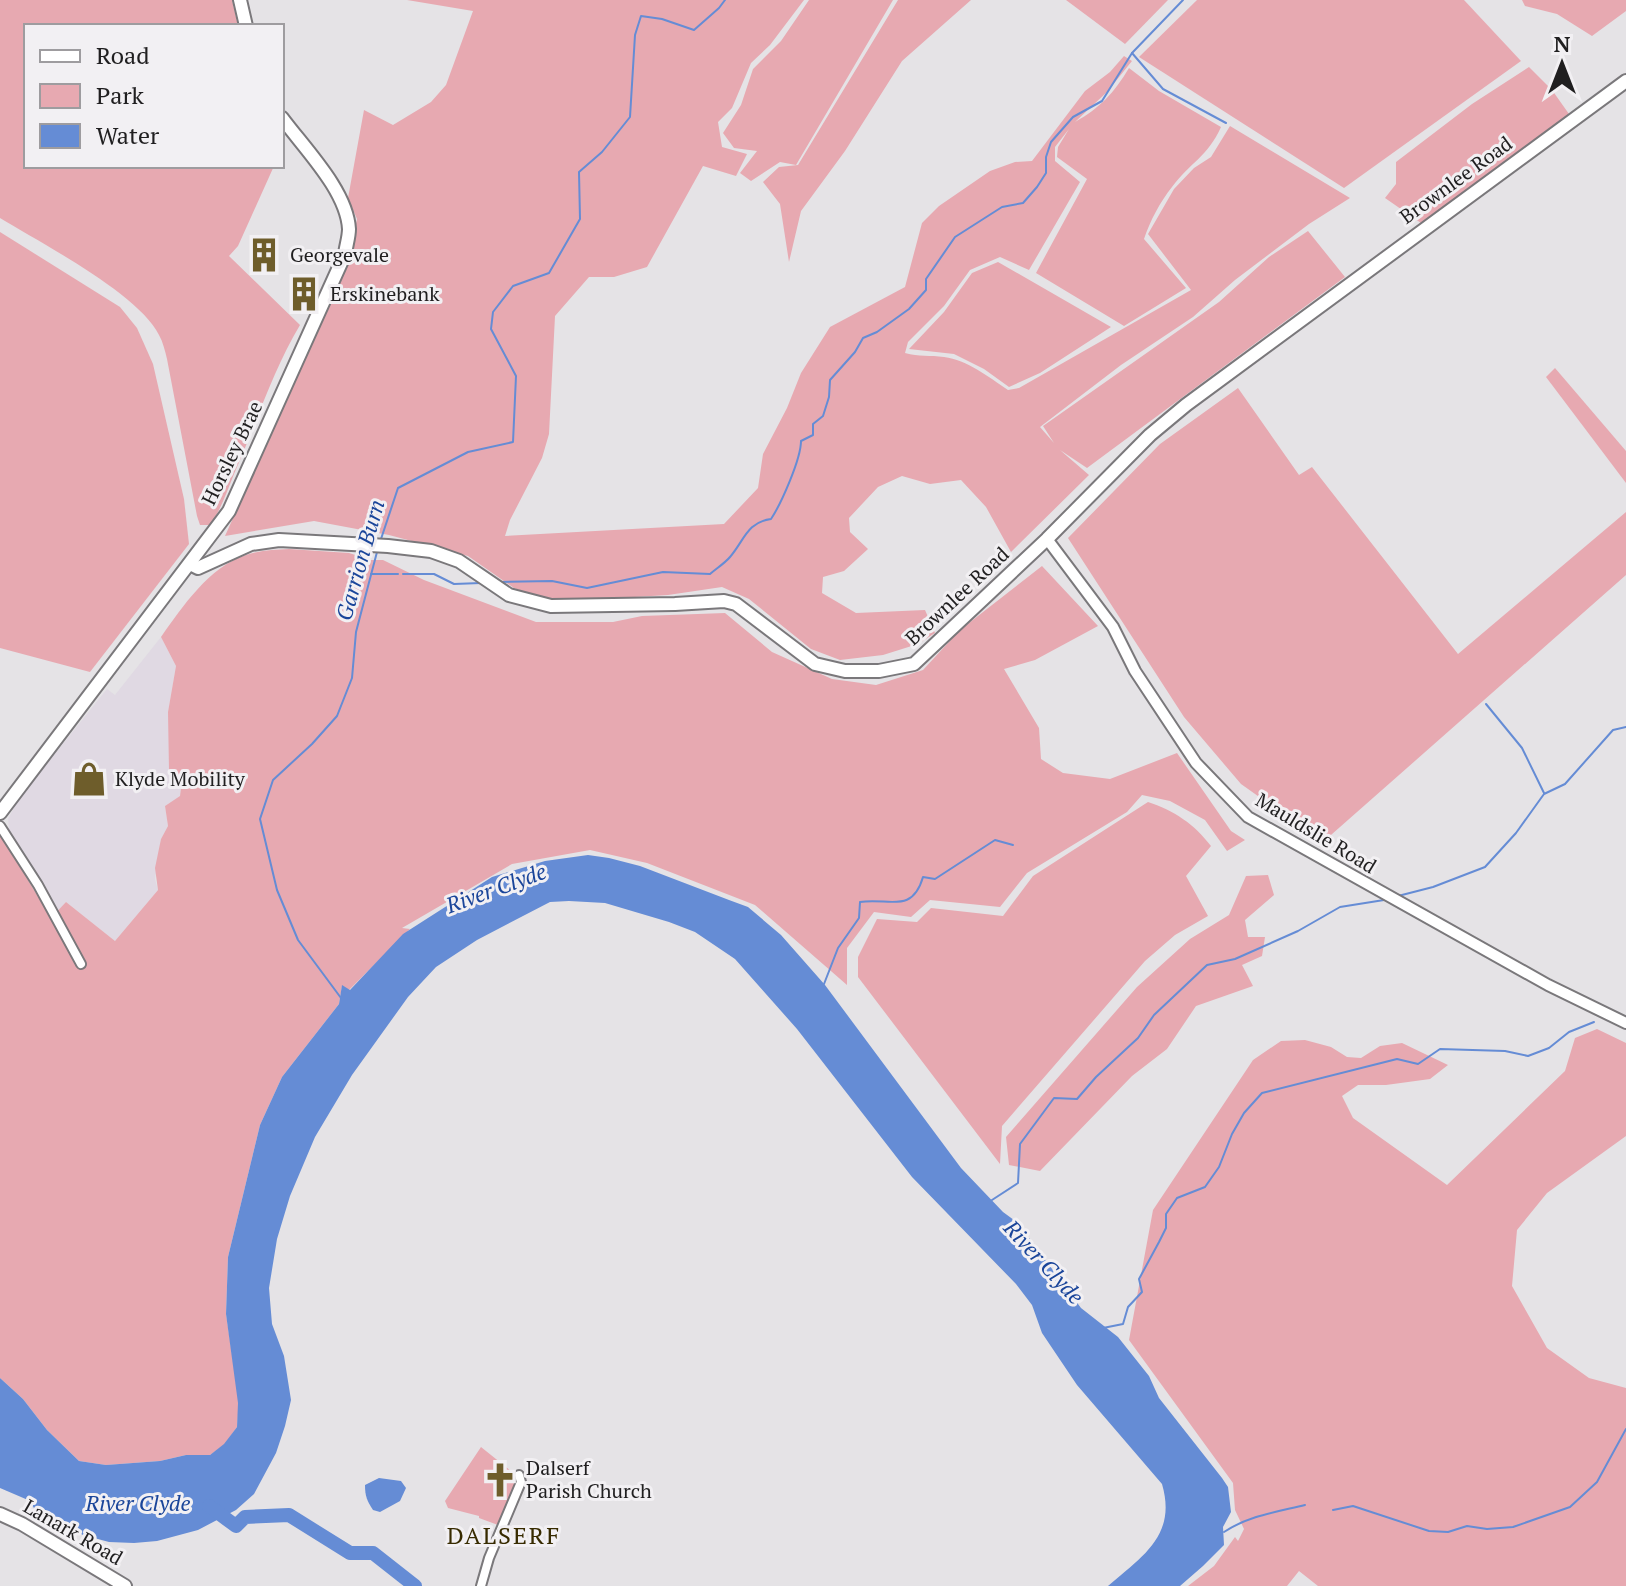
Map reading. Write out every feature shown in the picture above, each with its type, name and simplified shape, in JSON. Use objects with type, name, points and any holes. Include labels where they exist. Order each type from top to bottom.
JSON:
[{"type":"main road","points":[[240,0],[246,24]]},
{"type":"main road","name":"Brownlee Road","points":[[190,564],[198,568],[251,544],[279,540],[431,551],[459,561],[509,595],[551,606],[724,601],[736,604],[815,664],[845,671],[879,671],[914,664],[1047,539],[1150,435],[1186,405],[1626,81]]},
{"type":"main road","name":"Horsley Brae","points":[[0,813],[229,511],[340,265],[350,233],[347,213],[340,196],[284,121]]},
{"type":"main road","name":"Lanark Road","points":[[0,1514],[125,1586]]},
{"type":"street","name":"Mauldslie Road","points":[[1047,539],[1113,627],[1135,671],[1196,763],[1248,817],[1548,985],[1625,1020]]},
{"type":"street","points":[[0,826],[38,885],[81,964]]},
{"type":"street","points":[[481,1586],[489,1558],[521,1482],[519,1475]]},
{"type":"shaded area","points":[[161,637],[176,666],[168,712],[182,780],[180,797],[165,806],[168,826],[161,839],[155,879],[158,890],[115,941],[66,902],[52,919],[1,834],[9,828],[8,819],[18,800],[107,689],[115,695]]},
{"type":"green space","points":[[0,0],[232,0],[238,24],[24,24],[24,168],[273,168],[238,246],[229,256],[300,325],[273,380],[224,500],[210,525],[200,525],[197,516],[167,359],[159,335],[148,319],[111,287],[0,218]]},
{"type":"green space","points":[[407,0],[804,0],[770,45],[751,63],[732,108],[718,122],[722,147],[747,154],[736,176],[703,166],[647,267],[614,277],[589,277],[555,316],[549,434],[542,458],[505,536],[724,524],[758,488],[763,454],[801,373],[830,327],[905,287],[922,223],[939,206],[990,171],[1015,162],[1032,161],[1085,91],[1110,72],[1124,56],[1132,61],[1107,92],[1075,122],[1106,99],[1129,68],[1159,91],[1221,127],[1205,152],[1168,193],[1144,239],[1186,288],[1124,326],[1036,273],[1087,179],[1057,157],[1058,147],[1069,129],[1055,147],[1055,161],[1080,182],[1029,270],[1000,257],[970,270],[944,306],[908,342],[905,353],[953,359],[978,370],[1008,390],[1019,388],[1191,290],[1148,234],[1174,189],[1194,168],[1211,157],[1230,126],[1350,198],[1309,224],[1235,280],[1193,317],[1121,365],[1040,427],[1054,443],[1043,426],[1219,302],[1269,257],[1308,231],[1345,277],[1087,468],[1060,450],[1089,475],[1011,552],[986,507],[961,480],[930,484],[902,476],[878,487],[849,518],[850,532],[868,549],[844,571],[823,577],[822,593],[856,613],[925,610],[935,633],[918,644],[883,655],[840,660],[811,649],[749,599],[722,587],[668,595],[553,602],[514,588],[468,556],[389,535],[314,521],[225,536],[347,265],[357,219],[348,198],[364,110],[393,125],[431,102],[446,85],[473,11]]},
{"type":"green space","points":[[809,0],[893,0],[796,165],[780,162],[751,181],[740,173],[757,151],[734,148],[723,133],[741,105],[753,69],[781,41]]},
{"type":"green space","points":[[898,0],[971,0],[902,61],[845,151],[801,211],[789,262],[780,204],[763,182],[779,167],[798,165]]},
{"type":"green space","points":[[1066,0],[1168,0],[1125,44]]},
{"type":"green space","points":[[1197,0],[1464,0],[1521,61],[1344,188],[1139,57]]},
{"type":"green space","points":[[1522,0],[1626,0],[1626,11],[1592,36],[1557,14],[1525,6]]},
{"type":"green space","points":[[1529,67],[1552,90],[1569,114],[1421,223],[1385,198],[1396,184],[1396,162],[1472,104]]},
{"type":"green space","points":[[0,232],[120,307],[137,328],[153,364],[184,499],[189,544],[90,672],[0,648]]},
{"type":"green space","points":[[998,262],[1111,327],[1040,373],[1009,387],[984,369],[954,354],[909,349],[944,312],[972,273]]},
{"type":"green space","points":[[1555,368],[1626,451],[1626,483],[1546,377]]},
{"type":"green space","points":[[1238,388],[1299,475],[1312,467],[1458,654],[1626,512],[1626,575],[1323,842],[1241,784],[1184,717],[1068,538],[1160,444]]},
{"type":"green space","points":[[289,549],[349,553],[371,560],[383,560],[424,580],[536,622],[613,622],[642,616],[725,613],[772,652],[832,679],[876,685],[923,670],[960,630],[1042,566],[1098,626],[1035,660],[1004,669],[1039,728],[1041,759],[1063,773],[1110,779],[1177,753],[1231,831],[1245,840],[1227,851],[1205,820],[1170,801],[1142,795],[1127,812],[1027,873],[1000,907],[930,900],[911,917],[874,912],[847,948],[847,985],[755,905],[647,863],[590,850],[512,864],[402,928],[410,929],[349,990],[342,986],[339,1004],[282,1077],[260,1125],[228,1257],[226,1314],[239,1402],[237,1427],[224,1445],[210,1455],[186,1455],[160,1461],[106,1465],[79,1461],[0,1378],[0,834],[51,918],[66,902],[115,941],[158,890],[155,868],[161,839],[168,826],[165,806],[180,796],[182,780],[169,770],[168,712],[176,666],[161,637],[198,589],[220,569],[251,553]]},
{"type":"green space","points":[[1148,802],[1183,819],[1211,846],[1186,876],[1208,916],[1175,935],[1145,961],[1002,1126],[1000,1164],[858,977],[858,957],[877,919],[917,922],[931,908],[1003,916],[1033,876]]},
{"type":"green space","points":[[1268,875],[1274,895],[1245,920],[1248,937],[1265,937],[1262,956],[1242,965],[1253,986],[1196,1006],[1167,1049],[1132,1076],[1040,1171],[1009,1165],[1006,1137],[1137,987],[1190,939],[1229,915],[1246,876]]},
{"type":"green space","points":[[1597,1029],[1626,1043],[1626,1136],[1547,1193],[1517,1230],[1512,1286],[1547,1348],[1589,1378],[1626,1388],[1626,1586],[1318,1586],[1299,1571],[1287,1586],[1188,1586],[1214,1566],[1235,1537],[1238,1541],[1244,1529],[1235,1510],[1233,1483],[1129,1340],[1153,1210],[1253,1060],[1281,1041],[1305,1040],[1331,1047],[1347,1057],[1361,1058],[1380,1046],[1402,1043],[1448,1065],[1430,1079],[1358,1085],[1342,1096],[1353,1118],[1447,1185],[1565,1071],[1575,1038]]},
{"type":"green space","points":[[481,1447],[517,1476],[518,1482],[498,1525],[479,1516],[448,1508],[445,1501]]},
{"type":"water","name":"River Clyde","points":[[588,855],[640,866],[748,907],[781,935],[825,985],[961,1168],[1003,1212],[1018,1223],[1081,1308],[1118,1337],[1149,1376],[1159,1398],[1228,1487],[1231,1512],[1223,1527],[1224,1545],[1180,1586],[1108,1586],[1144,1554],[1161,1531],[1165,1517],[1162,1484],[1077,1385],[1042,1333],[1032,1305],[1016,1284],[912,1177],[797,1029],[735,959],[695,932],[605,903],[550,902],[477,940],[436,967],[408,997],[352,1075],[315,1137],[290,1196],[277,1239],[269,1288],[272,1324],[284,1356],[291,1400],[276,1453],[254,1494],[236,1510],[198,1530],[157,1541],[134,1543],[109,1542],[83,1535],[34,1508],[28,1500],[0,1488],[0,1378],[79,1461],[106,1465],[160,1461],[186,1455],[210,1455],[224,1444],[237,1427],[238,1403],[226,1314],[228,1257],[260,1125],[282,1077],[339,1004],[342,985],[350,990],[403,934],[492,877],[545,861]]},
{"type":"water","points":[[379,1478],[401,1481],[406,1488],[400,1501],[380,1512],[371,1507],[365,1489],[365,1485]]},
{"type":"waterway","name":"Garrion Burn","points":[[380,542],[398,488],[468,452],[513,442],[516,376],[491,329],[493,312],[513,286],[549,273],[580,219],[579,172],[602,152],[630,117],[635,35],[641,16],[662,19],[694,30],[725,0]]},
{"type":"waterway","points":[[500,582],[552,581],[587,588],[663,572],[710,574],[723,563],[751,528],[771,519],[790,481],[801,441],[813,435],[813,424],[823,416],[830,380],[863,338],[909,309],[926,290],[926,279],[955,237],[1002,207],[1023,203],[1046,173],[1046,157],[1051,142],[1073,117],[1102,101],[1132,53],[1183,0]]},
{"type":"waterway","points":[[1132,53],[1163,89],[1226,123]]},
{"type":"waterway","name":"Garrion Burn","points":[[341,998],[298,940],[277,890],[260,819],[273,780],[337,716],[352,678],[356,632],[377,552]]},
{"type":"waterway","points":[[371,574],[398,574]]},
{"type":"waterway","points":[[403,574],[434,574],[454,584],[481,583]]},
{"type":"waterway","points":[[1486,704],[1522,748],[1544,793]]},
{"type":"waterway","points":[[1398,896],[1433,887],[1485,867],[1516,833],[1544,794],[1565,784],[1613,730],[1626,727]]},
{"type":"waterway","points":[[824,984],[838,948],[859,918],[860,902],[906,900],[918,889],[923,877],[935,879],[995,840],[1013,845]]},
{"type":"waterway","points":[[992,1200],[1018,1183],[1020,1144],[1054,1098],[1077,1099],[1138,1038],[1154,1015],[1207,965],[1235,959],[1298,931],[1340,907],[1384,900]]},
{"type":"waterway","points":[[1103,1328],[1123,1324],[1128,1307],[1142,1292],[1139,1279],[1166,1228],[1166,1214],[1177,1198],[1205,1187],[1219,1167],[1244,1113],[1262,1093],[1397,1059],[1418,1064],[1440,1049],[1505,1051],[1528,1056],[1549,1048],[1569,1032],[1594,1022]]},
{"type":"waterway","points":[[1333,1510],[1353,1506],[1429,1531],[1448,1532],[1467,1526],[1487,1529],[1513,1527],[1570,1507],[1597,1482],[1626,1429]]},
{"type":"waterway","points":[[1224,1532],[1253,1518],[1305,1505]]},
{"type":"waterway","points":[[209,1506],[236,1526],[245,1517],[289,1515],[350,1553],[373,1553],[415,1586]]},
{"type":"place","name":"Georgevale","points":[[264,255]]},
{"type":"place","name":"Erskinebank","points":[[304,294]]},
{"type":"place","name":"Klyde Mobility","points":[[89,779]]},
{"type":"place","name":"Dalserf Parish Church","points":[[500,1480]]},
{"type":"district","name":"DALSERF","points":[[504,1536]]}]
